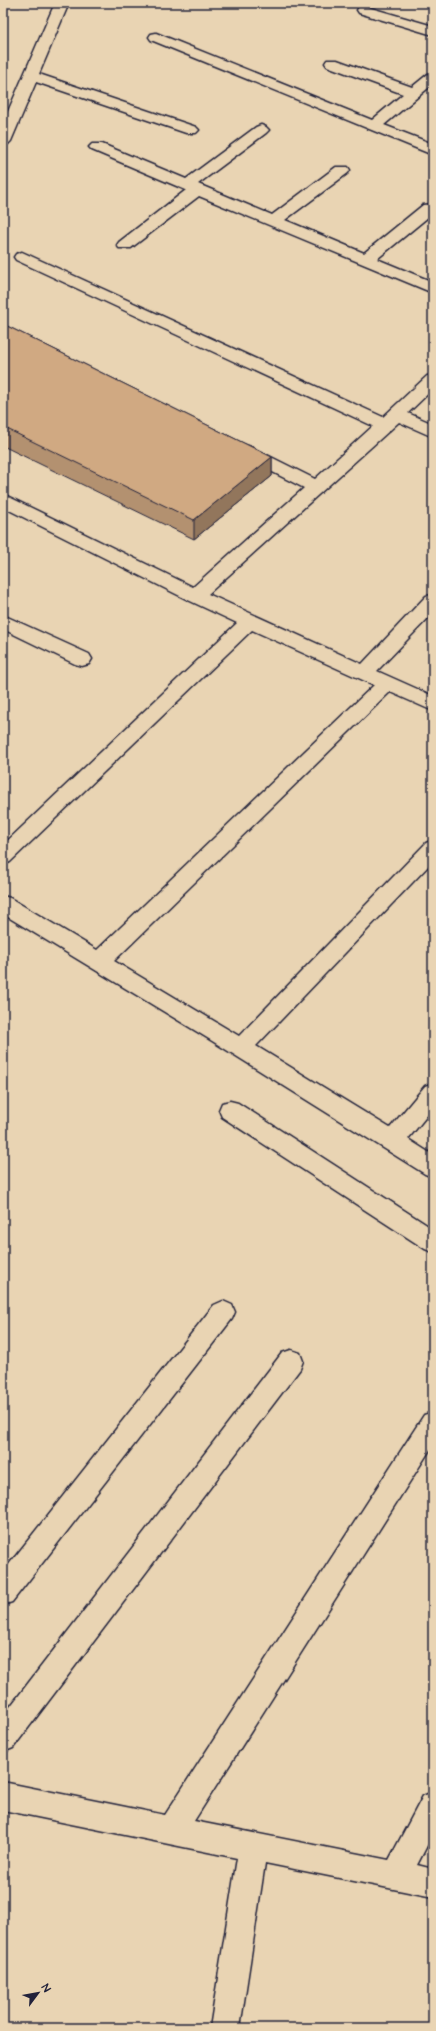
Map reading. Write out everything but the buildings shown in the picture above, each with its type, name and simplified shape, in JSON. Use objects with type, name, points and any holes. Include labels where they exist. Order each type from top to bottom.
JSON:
[{"type":"street","points":[[3,141],[62,3]]},
{"type":"street","points":[[364,10],[433,31]]},
{"type":"street","points":[[156,37],[433,150]]},
{"type":"street","points":[[332,63],[414,93]]},
{"type":"street","points":[[32,76],[191,130]]},
{"type":"street","points":[[373,126],[431,81]]},
{"type":"street","points":[[125,245],[261,130]]},
{"type":"street","points":[[97,147],[433,288]]},
{"type":"street","points":[[274,221],[342,170]]},
{"type":"street","points":[[366,260],[429,208]]},
{"type":"street","points":[[22,257],[391,420],[433,430]]},
{"type":"street","points":[[195,596],[391,420],[433,380]]},
{"type":"street","points":[[233,444],[317,486]]},
{"type":"street","points":[[3,500],[195,596],[433,704]]},
{"type":"street","points":[[364,673],[433,601]]},
{"type":"street","points":[[3,621],[82,659]]},
{"type":"street","points":[[3,857],[250,621]]},
{"type":"street","points":[[99,962],[387,684]]},
{"type":"street","points":[[241,1048],[433,848]]},
{"type":"street","points":[[3,904],[241,1048],[433,1167]]},
{"type":"street","points":[[392,1142],[433,1092]]},
{"type":"street","points":[[230,1110],[433,1242]]},
{"type":"street","points":[[3,1593],[222,1312]]},
{"type":"street","points":[[3,1738],[291,1361]]},
{"type":"street","points":[[172,1830],[433,1423]]},
{"type":"street","points":[[3,1796],[433,1883]]},
{"type":"street","points":[[396,1875],[433,1806]]},
{"type":"street","points":[[225,2028],[253,1847]]}]
